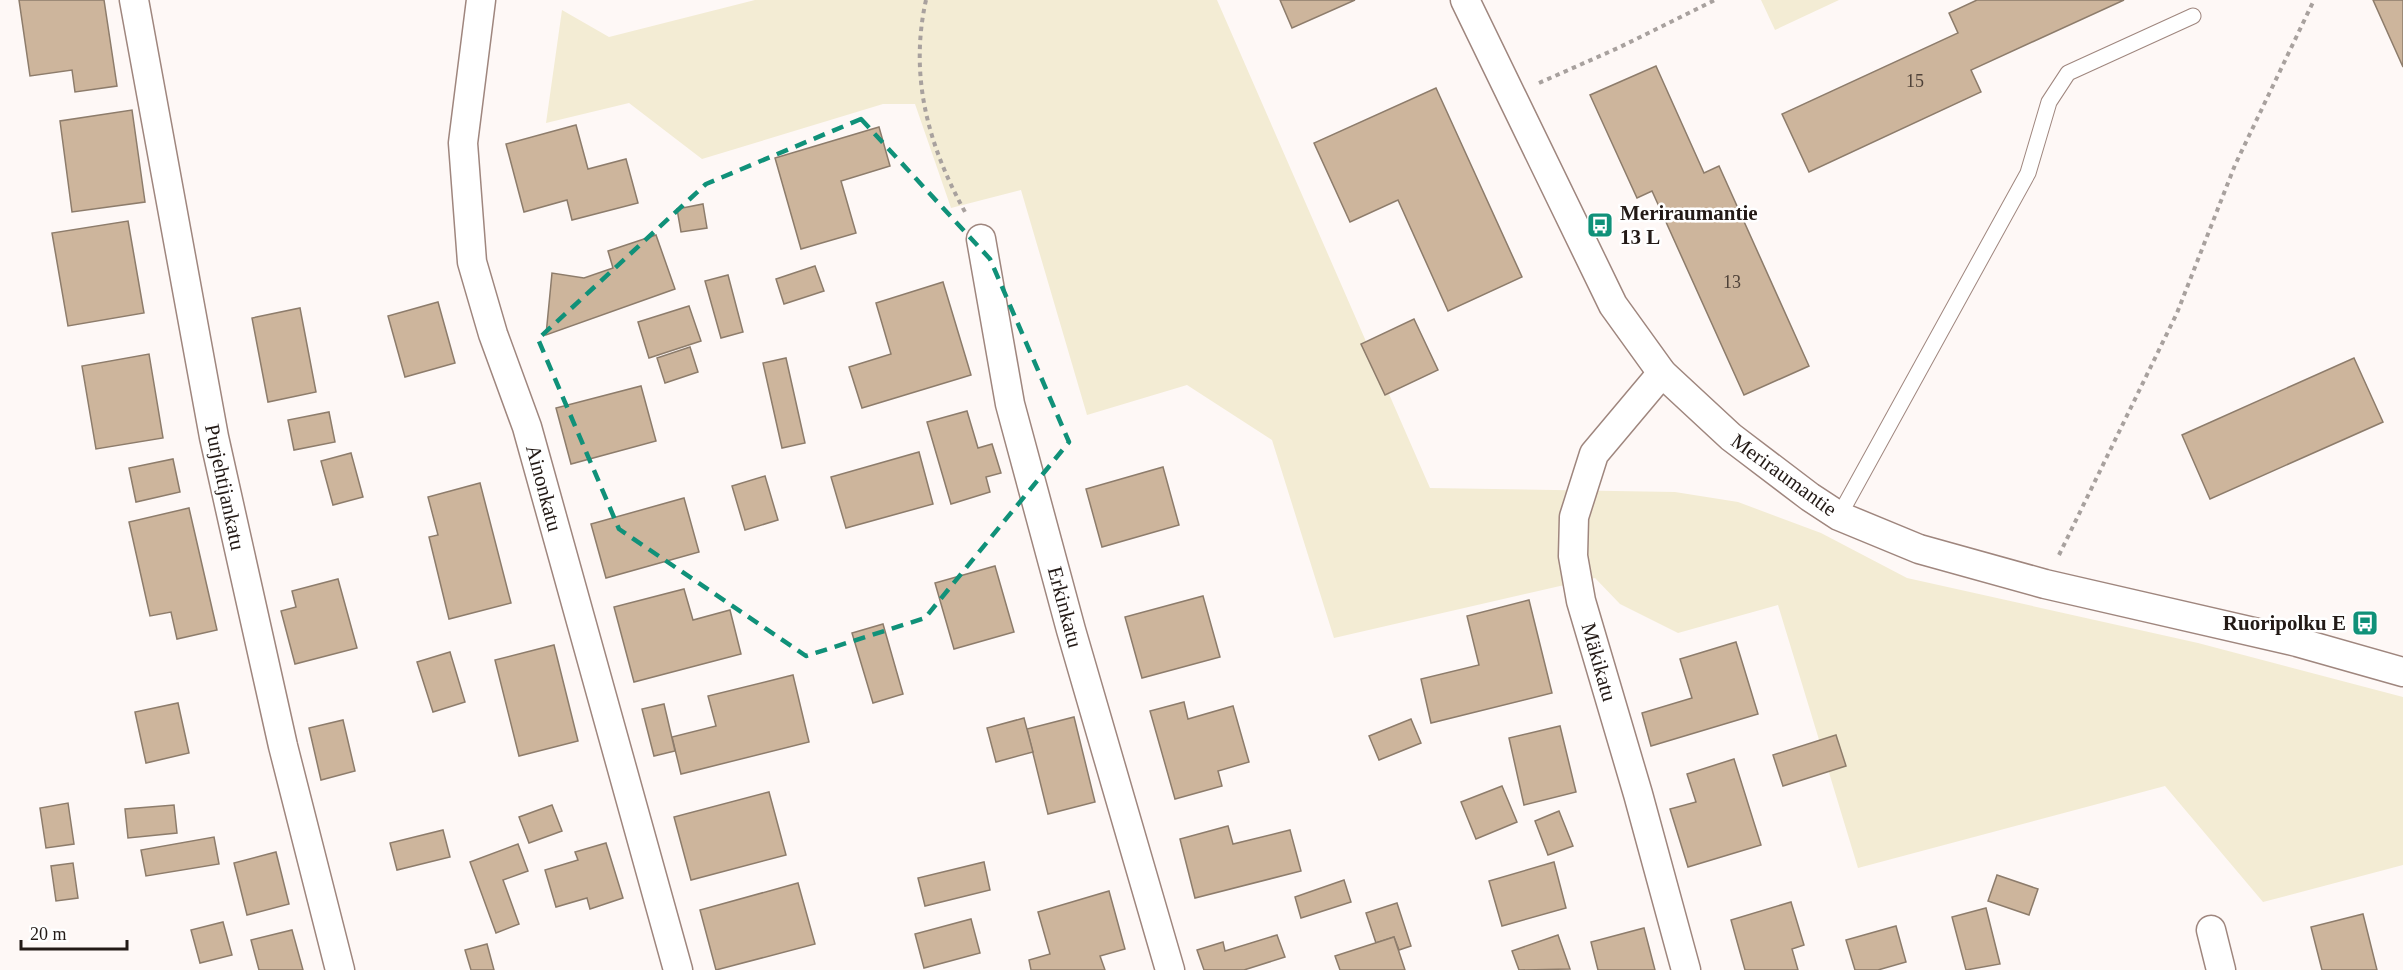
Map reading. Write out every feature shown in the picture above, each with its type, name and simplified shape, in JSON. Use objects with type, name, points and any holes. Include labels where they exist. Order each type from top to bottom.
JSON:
[{"type":"street","name":"Purjehtijankatu","points":[[134,0],[214,437],[283,746],[340,970]]},
{"type":"street","name":"Ainonkatu","points":[[482,0],[463,143],[472,262],[493,334],[527,427],[678,970]]},
{"type":"street","name":"Meriraumantie","points":[[1464,0],[1613,305],[1662,373],[1731,437],[1810,497],[1839,516],[1919,549],[2045,584],[2297,642],[2403,672]]},
{"type":"street","name":"Erkinkatu","points":[[981,239],[1010,404],[1071,630],[1170,970]]},
{"type":"street","name":"Mäkikatu","points":[[1662,373],[1594,454],[1574,517],[1573,556],[1581,601],[1638,794],[1686,970]]},
{"type":"street","points":[[2211,930],[2221,970]]},
{"type":"lane","points":[[1839,516],[2028,173],[2049,102],[2068,73],[2193,16]]},
{"type":"path","points":[[926,0],[921,24],[921,86],[933,145],[951,186],[981,239]]},
{"type":"path","points":[[1535,85],[1629,43],[1715,0]]},
{"type":"path","points":[[2045,584],[2177,313],[2235,165],[2314,0]]},
{"type":"highlighted area","points":[[861,119],[990,259],[1069,442],[925,618],[806,656],[619,529],[538,339],[706,184]]},
{"type":"shaded area","points":[[755,0],[1217,0],[1430,488],[1675,492],[1738,502],[1821,533],[1907,578],[2198,643],[2403,697],[2403,865],[2263,902],[2165,786],[1858,868],[1778,605],[1678,633],[1620,604],[1595,578],[1334,638],[1272,440],[1187,385],[1087,415],[1021,190],[951,208],[915,104],[883,104],[702,159],[629,103],[546,123],[562,10],[609,37]]},
{"type":"shaded area","points":[[1761,0],[1839,0],[1775,30]]},
{"type":"building","points":[[19,0],[104,0],[117,86],[75,92],[72,70],[30,76]]},
{"type":"building","points":[[1280,0],[1355,0],[1292,28]]},
{"type":"building","points":[[1977,0],[2124,0],[1971,70],[1981,92],[1809,172],[1782,114],[1958,33],[1949,13]]},
{"type":"building","points":[[2373,0],[2403,0],[2403,67]]},
{"type":"building","points":[[1656,66],[1704,173],[1719,166],[1809,366],[1744,395],[1652,191],[1637,198],[1590,95]]},
{"type":"building","points":[[1436,88],[1522,277],[1448,311],[1398,200],[1350,222],[1314,143]]},
{"type":"building","points":[[132,110],[145,202],[72,212],[60,121]]},
{"type":"building","points":[[576,125],[588,169],[626,159],[638,203],[572,220],[567,200],[524,212],[506,144]]},
{"type":"building","points":[[879,127],[890,166],[841,181],[856,233],[801,249],[775,158]]},
{"type":"building","points":[[703,204],[707,228],[681,232],[677,209]]},
{"type":"building","points":[[128,221],[144,313],[68,326],[52,233]]},
{"type":"building","points":[[656,235],[675,289],[546,335],[552,273],[584,278],[613,268],[608,251]]},
{"type":"building","points":[[815,266],[824,291],[784,304],[776,279]]},
{"type":"building","points":[[728,275],[743,332],[721,338],[705,281]]},
{"type":"building","points":[[943,282],[971,375],[862,408],[849,367],[891,354],[876,303]]},
{"type":"building","points":[[438,302],[455,363],[405,377],[388,316]]},
{"type":"building","points":[[689,306],[701,341],[649,358],[638,322]]},
{"type":"building","points":[[300,308],[316,392],[268,402],[252,318]]},
{"type":"building","points":[[1414,319],[1438,370],[1385,395],[1361,344]]},
{"type":"building","points":[[690,347],[698,372],[665,383],[657,358]]},
{"type":"building","points":[[149,354],[163,438],[96,449],[82,366]]},
{"type":"building","points":[[786,358],[805,443],[782,448],[763,363]]},
{"type":"building","points":[[2354,358],[2383,422],[2210,499],[2182,435]]},
{"type":"building","points":[[641,386],[656,441],[571,464],[556,408]]},
{"type":"building","points":[[967,411],[978,448],[992,444],[1001,473],[986,477],[990,492],[951,504],[927,422]]},
{"type":"building","points":[[329,412],[335,442],[294,450],[288,420]]},
{"type":"building","points":[[919,452],[933,504],[846,528],[831,477]]},
{"type":"building","points":[[351,453],[363,497],[333,505],[321,461]]},
{"type":"building","points":[[173,459],[180,492],[136,502],[129,468]]},
{"type":"building","points":[[1163,467],[1179,525],[1102,547],[1086,489]]},
{"type":"building","points":[[765,476],[778,520],[745,530],[732,486]]},
{"type":"building","points":[[480,483],[511,603],[449,619],[429,537],[438,535],[428,497]]},
{"type":"building","points":[[684,498],[699,552],[606,578],[591,524]]},
{"type":"building","points":[[189,508],[217,630],[177,639],[171,612],[150,616],[129,522]]},
{"type":"building","points":[[995,566],[1014,632],[954,649],[935,583]]},
{"type":"building","points":[[338,579],[357,648],[295,664],[281,611],[296,607],[292,591]]},
{"type":"building","points":[[684,589],[693,620],[730,610],[741,654],[634,682],[614,607]]},
{"type":"building","points":[[1203,596],[1220,657],[1142,678],[1125,617]]},
{"type":"building","points":[[1529,600],[1552,693],[1431,723],[1421,679],[1479,665],[1467,616]]},
{"type":"building","points":[[883,624],[903,694],[873,703],[852,633]]},
{"type":"building","points":[[1736,642],[1758,714],[1651,746],[1642,713],[1692,698],[1680,659]]},
{"type":"building","points":[[554,645],[578,741],[519,756],[495,660]]},
{"type":"building","points":[[450,652],[465,702],[433,712],[417,662]]},
{"type":"building","points":[[793,675],[809,742],[681,774],[672,737],[716,726],[708,696]]},
{"type":"building","points":[[1184,702],[1188,719],[1233,706],[1249,762],[1218,771],[1222,786],[1175,799],[1150,711]]},
{"type":"building","points":[[178,703],[189,753],[146,763],[135,712]]},
{"type":"building","points":[[664,704],[675,751],[654,756],[642,709]]},
{"type":"building","points":[[1074,717],[1095,802],[1048,814],[1027,729]]},
{"type":"building","points":[[1024,718],[1033,752],[996,762],[987,728]]},
{"type":"building","points":[[1411,719],[1421,743],[1379,760],[1369,736]]},
{"type":"building","points":[[343,720],[355,771],[321,780],[309,728]]},
{"type":"building","points":[[1560,726],[1576,792],[1524,805],[1509,738]]},
{"type":"building","points":[[1836,735],[1846,766],[1783,786],[1773,755]]},
{"type":"building","points":[[1734,759],[1761,845],[1688,867],[1670,809],[1696,802],[1687,774]]},
{"type":"building","points":[[1502,786],[1517,822],[1476,839],[1461,802]]},
{"type":"building","points":[[769,792],[786,855],[691,880],[674,817]]},
{"type":"building","points":[[68,803],[74,844],[46,848],[40,808]]},
{"type":"building","points":[[174,805],[177,833],[128,838],[125,809]]},
{"type":"building","points":[[552,805],[562,831],[529,843],[519,817]]},
{"type":"building","points":[[1559,811],[1573,846],[1548,855],[1535,821]]},
{"type":"building","points":[[1228,826],[1233,844],[1290,830],[1301,871],[1195,898],[1180,839]]},
{"type":"building","points":[[443,830],[450,857],[397,870],[390,843]]},
{"type":"building","points":[[214,837],[219,864],[146,876],[141,850]]},
{"type":"building","points":[[606,843],[623,898],[590,909],[587,898],[556,907],[545,870],[578,860],[575,852]]},
{"type":"building","points":[[518,844],[528,871],[503,880],[519,924],[496,933],[470,862]]},
{"type":"building","points":[[276,852],[289,904],[247,915],[234,863]]},
{"type":"building","points":[[984,862],[990,890],[925,906],[918,878]]},
{"type":"building","points":[[1554,862],[1566,908],[1502,926],[1489,881]]},
{"type":"building","points":[[73,863],[78,898],[56,901],[51,866]]},
{"type":"building","points":[[1997,875],[2038,889],[2029,915],[1988,901]]},
{"type":"building","points":[[1344,880],[1351,902],[1301,918],[1295,897]]},
{"type":"building","points":[[798,883],[815,944],[716,970],[700,910]]},
{"type":"building","points":[[1109,891],[1125,949],[1100,956],[1105,970],[1031,970],[1029,960],[1050,954],[1038,912]]},
{"type":"building","points":[[1791,902],[1804,945],[1792,949],[1798,970],[1745,970],[1731,920]]},
{"type":"building","points":[[1397,903],[1411,946],[1399,950],[1394,937],[1376,943],[1366,913]]},
{"type":"building","points":[[1986,908],[2000,964],[1966,970],[1952,917]]},
{"type":"building","points":[[2363,914],[2377,970],[2322,970],[2311,927]]},
{"type":"building","points":[[971,919],[980,953],[924,968],[915,934]]},
{"type":"building","points":[[223,922],[232,955],[200,963],[191,930]]},
{"type":"building","points":[[1896,926],[1906,962],[1878,970],[1855,970],[1846,940]]},
{"type":"building","points":[[1644,928],[1655,970],[1598,970],[1591,942]]},
{"type":"building","points":[[292,930],[303,970],[259,970],[251,940]]},
{"type":"building","points":[[1277,935],[1285,957],[1244,970],[1204,970],[1197,950],[1223,942],[1225,951]]},
{"type":"building","points":[[1558,935],[1570,969],[1519,970],[1512,951]]},
{"type":"building","points":[[1394,937],[1405,970],[1340,970],[1335,956]]},
{"type":"building","points":[[487,944],[494,970],[471,970],[465,950]]},
{"type":"place","name":"Meriraumantie 13 L","points":[[1600,225]]},
{"type":"place","name":"Ruoripolku E","points":[[2365,623]]}]
